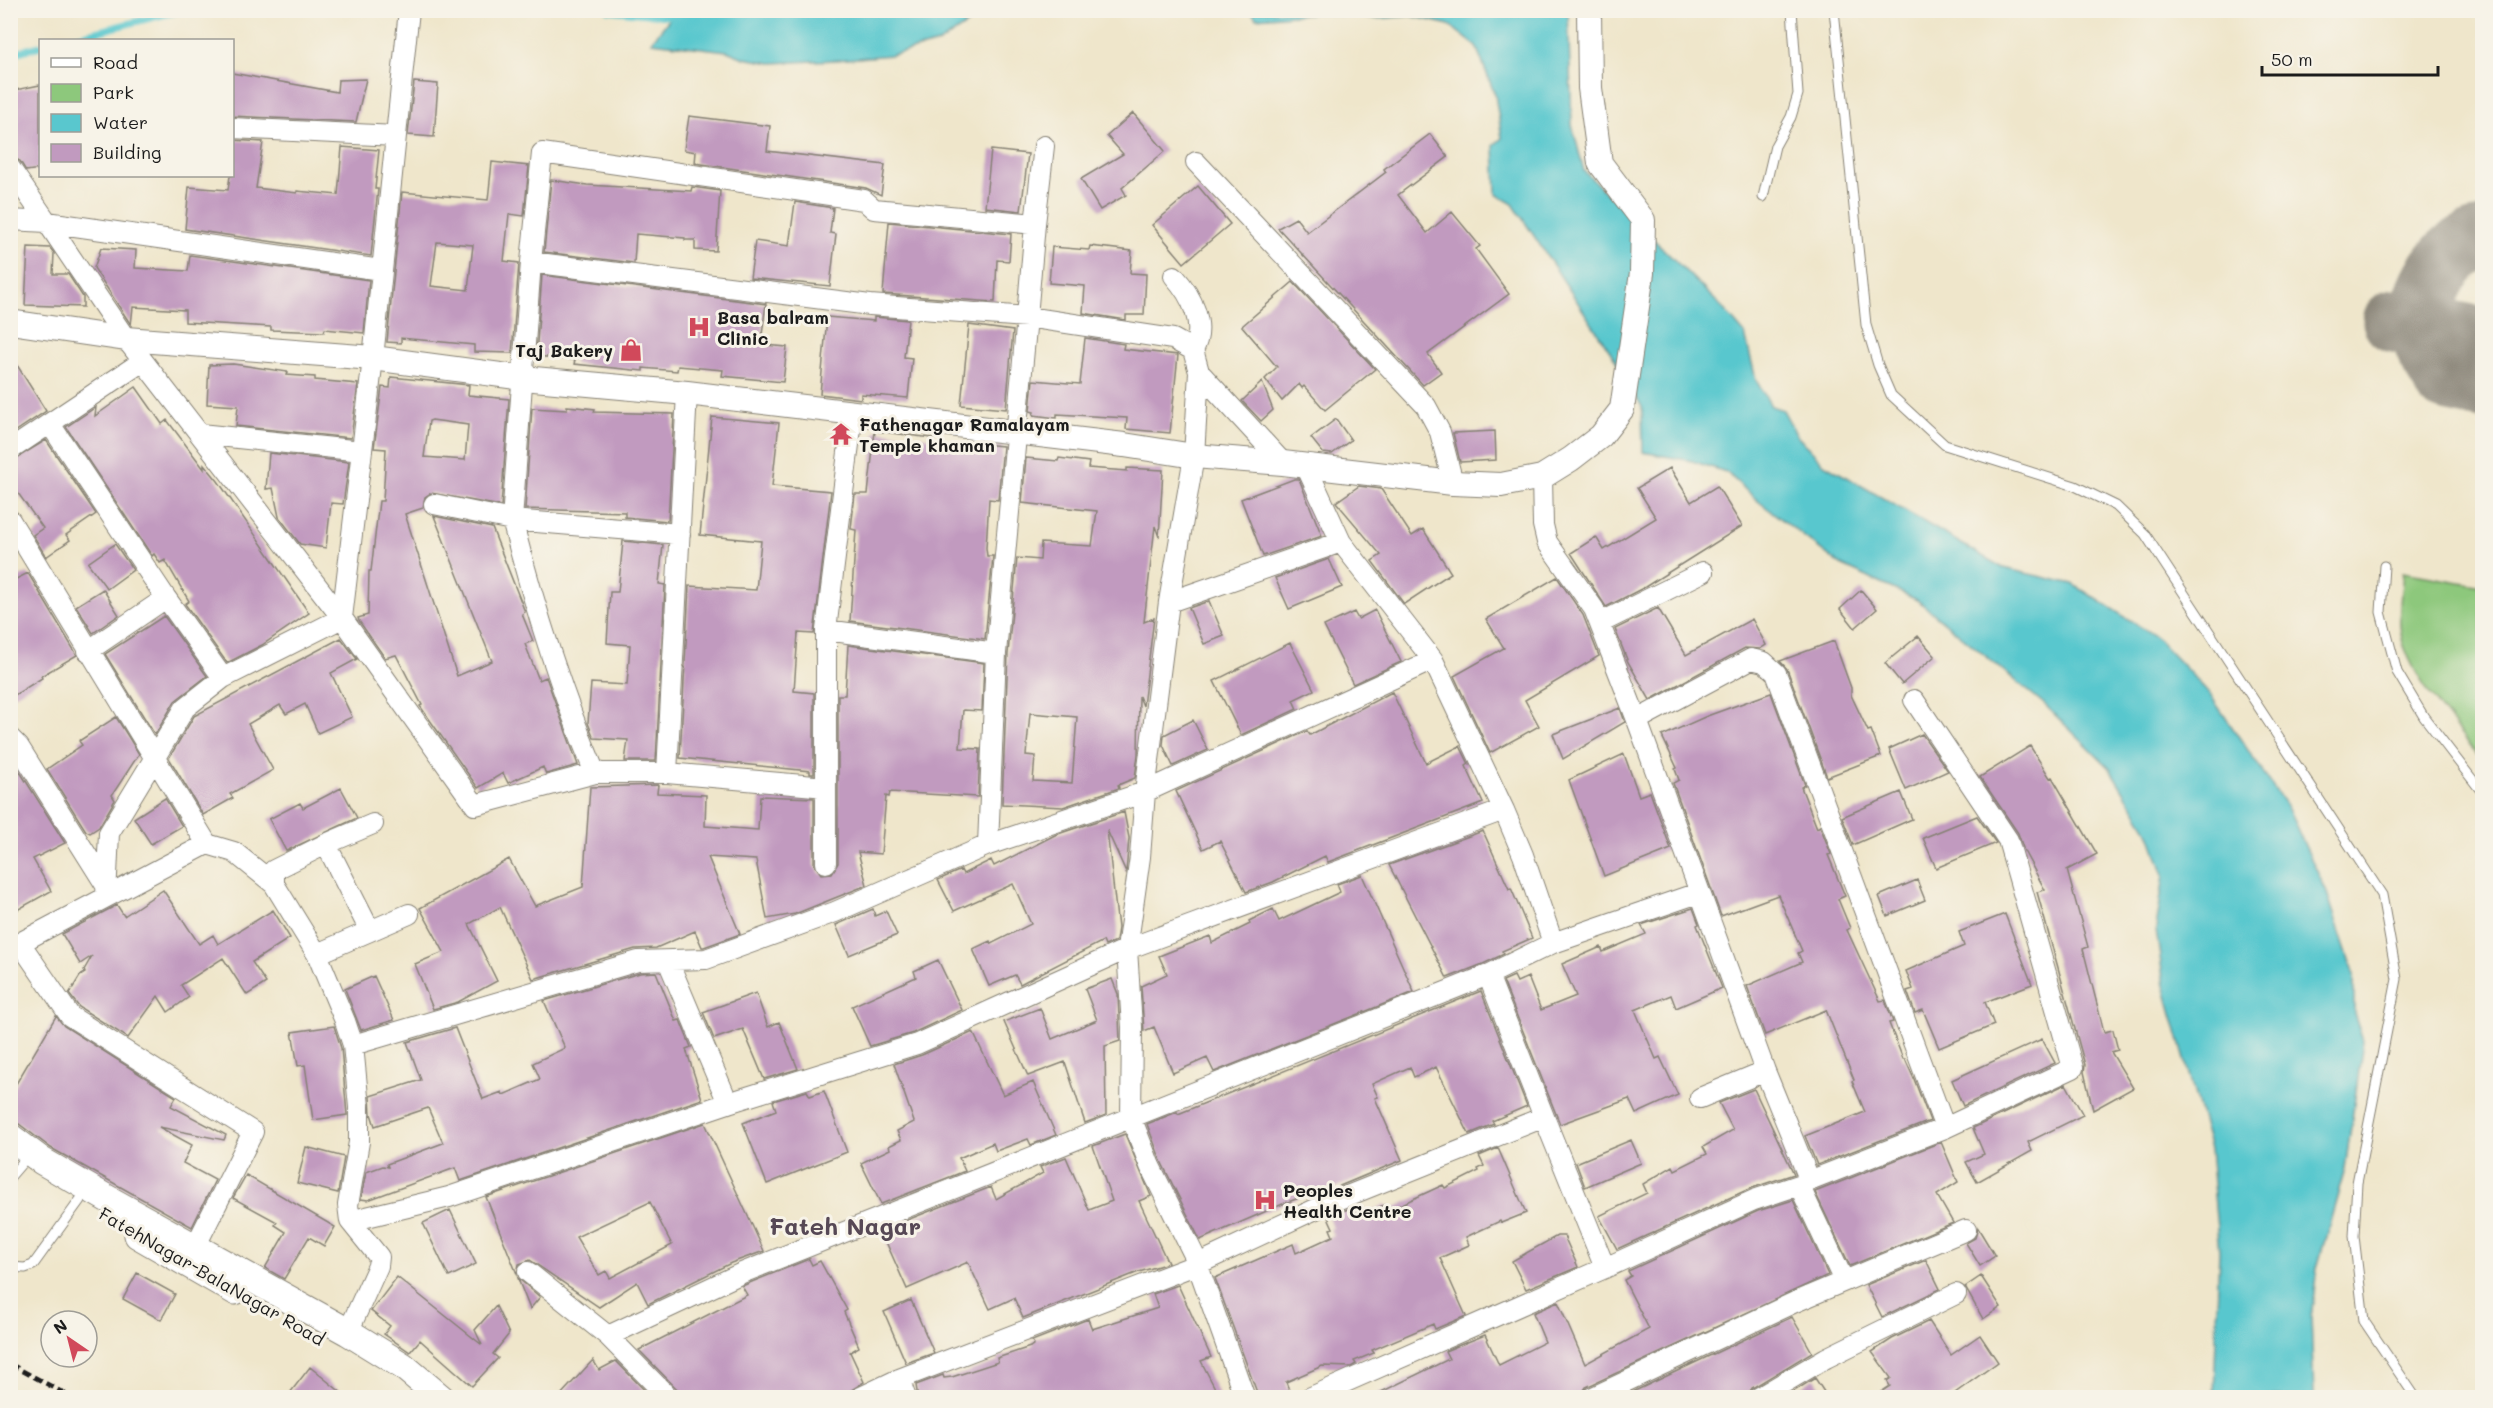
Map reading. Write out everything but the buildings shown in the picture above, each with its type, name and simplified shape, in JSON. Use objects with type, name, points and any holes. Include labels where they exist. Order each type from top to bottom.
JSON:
[{"type":"main road","points":[[10,1137],[24,1165],[195,1247],[348,1332],[403,1366],[441,1398]]},
{"type":"main road","name":"FatehNagar-BalaNagar Road","points":[[24,1165],[182,1262],[387,1375],[413,1398]]},
{"type":"street","points":[[342,618],[373,358],[409,10]]},
{"type":"street","points":[[10,322],[126,339],[373,358],[523,378],[687,393],[1124,445],[1194,456],[1453,483],[1501,485],[1542,477],[1601,436],[1622,409],[1642,273],[1643,220],[1600,163],[1590,88],[1589,10]]},
{"type":"street","points":[[234,128],[396,136]]},
{"type":"street","points":[[988,845],[996,653],[1044,146]]},
{"type":"street","points":[[595,773],[576,727],[512,520],[531,262],[542,153],[864,200],[874,209],[1035,224]]},
{"type":"street","points":[[1196,162],[1426,406],[1440,432],[1453,483]]},
{"type":"street","points":[[10,168],[126,339],[342,618],[475,805],[595,773],[667,773],[826,787]]},
{"type":"street","points":[[10,220],[46,222],[381,270]]},
{"type":"street","points":[[531,262],[870,305],[1027,317],[1173,339],[1193,350]]},
{"type":"street","points":[[1174,276],[1188,291],[1196,313],[1199,339],[1193,350],[1199,372],[1194,456],[1169,602],[1144,792],[1140,857],[1130,913],[1127,949],[1132,1027],[1131,1117],[1150,1166],[1198,1264],[1245,1398]]},
{"type":"street","points":[[10,450],[143,361]]},
{"type":"street","points":[[1199,372],[1295,465],[1341,543],[1433,660],[1504,810],[1523,855],[1553,943]]},
{"type":"street","points":[[667,773],[687,393]]},
{"type":"street","points":[[825,863],[826,630],[853,412]]},
{"type":"street","points":[[50,424],[166,598],[223,678]]},
{"type":"street","points":[[200,434],[362,451]]},
{"type":"street","points":[[1542,477],[1543,525],[1547,542],[1594,609],[1600,623],[1638,720],[1698,893],[1765,1071],[1804,1183],[1844,1281]]},
{"type":"street","points":[[434,504],[512,520],[680,534]]},
{"type":"street","points":[[10,520],[37,560],[88,651],[207,844]]},
{"type":"street","points":[[1169,602],[1341,543]]},
{"type":"street","points":[[1600,623],[1703,572]]},
{"type":"street","points":[[88,651],[166,598]]},
{"type":"street","points":[[106,890],[109,833],[185,708],[223,678],[342,618]]},
{"type":"street","points":[[826,630],[996,653]]},
{"type":"street","points":[[1638,720],[1751,659],[1764,662],[1776,673],[1944,1128]]},
{"type":"street","points":[[353,1045],[638,961],[706,959],[782,932],[836,912],[988,845],[1144,792],[1433,660]]},
{"type":"street","points":[[1309,1398],[1754,1200],[1804,1183],[1944,1128],[2073,1068],[2008,840],[1914,700]]},
{"type":"street","points":[[10,738],[20,747],[106,890]]},
{"type":"street","points":[[350,1221],[449,1197],[728,1103],[917,1044],[1127,949],[1504,810]]},
{"type":"street","points":[[274,884],[274,870],[373,824]]},
{"type":"street","points":[[195,1247],[253,1132],[69,1016],[15,945],[106,890],[207,844],[234,852],[274,884],[317,954],[353,1045],[359,1142],[348,1205],[350,1221],[379,1257],[378,1266],[348,1332]]},
{"type":"street","points":[[326,844],[370,931]]},
{"type":"street","points":[[608,1336],[742,1273],[1488,975],[1553,943],[1698,893]]},
{"type":"street","points":[[317,954],[409,914]]},
{"type":"street","points":[[668,961],[728,1103]]},
{"type":"street","points":[[1488,975],[1605,1268]]},
{"type":"street","points":[[1700,1098],[1765,1071]]},
{"type":"street","points":[[860,1398],[903,1388],[1198,1264],[1320,1207],[1544,1117]]},
{"type":"street","points":[[1592,1397],[1844,1281],[1966,1230]]},
{"type":"street","points":[[528,1272],[608,1336],[669,1398]]},
{"type":"street","points":[[1758,1398],[1826,1358],[1956,1294]]},
{"type":"lane","points":[[1763,197],[1775,146],[1791,117],[1798,94],[1792,10]]},
{"type":"lane","points":[[1834,10],[1866,325],[1878,365],[1891,395],[1945,445],[2075,486],[2115,506],[2145,534],[2382,895],[2397,979],[2357,1183],[2354,1236],[2364,1321],[2416,1398]]},
{"type":"lane","points":[[2384,566],[2381,612],[2397,672],[2424,717],[2482,792]]},
{"type":"lane","points":[[10,1267],[25,1268],[33,1264],[80,1200]]},
{"type":"green space","points":[[2403,572],[2482,586],[2482,760],[2428,692],[2404,646],[2400,619]]},
{"type":"water","points":[[676,11],[1003,11],[972,21],[939,43],[891,55],[771,63],[744,58],[727,51],[651,42]]},
{"type":"water","points":[[1251,11],[1568,11],[1572,125],[1584,171],[1719,304],[1745,334],[1756,380],[1771,406],[1783,410],[1797,436],[1824,464],[2003,568],[2073,584],[2155,636],[2208,692],[2287,807],[2327,893],[2354,975],[2354,1014],[2363,1041],[2345,1169],[2317,1268],[2311,1317],[2314,1397],[2214,1397],[2219,1251],[2210,1149],[2164,985],[2156,929],[2164,875],[2150,834],[2110,769],[2043,703],[1917,600],[1841,565],[1758,501],[1726,472],[1692,461],[1643,452],[1642,407],[1613,356],[1513,204],[1496,194],[1494,145],[1502,138],[1495,95],[1476,46],[1449,25],[1411,16],[1373,19],[1318,13],[1256,18]]},
{"type":"waterway","points":[[68,39],[182,10]]},
{"type":"waterway","points":[[609,10],[678,17]]},
{"type":"waterway","points":[[10,54],[39,46]]},
{"type":"taxiway","points":[[2482,240],[2458,251],[2438,272],[2426,298],[2421,325],[2426,347],[2445,380],[2482,388]]},
{"type":"taxiway","points":[[2394,321],[2482,338]]},
{"type":"railway","points":[[10,1364],[73,1398]]},
{"type":"railway","points":[[10,1389],[29,1398]]},
{"type":"place","name":"Basa balram Clinic","points":[[699,327]]},
{"type":"place","name":"Taj Bakery","points":[[631,350]]},
{"type":"place","name":"Fathenagar Ramalayam Temple khaman","points":[[841,434]]},
{"type":"place","name":"Peoples Health Centre","points":[[1265,1200]]},
{"type":"district","name":"Fateh Nagar","points":[[845,1225]]}]
